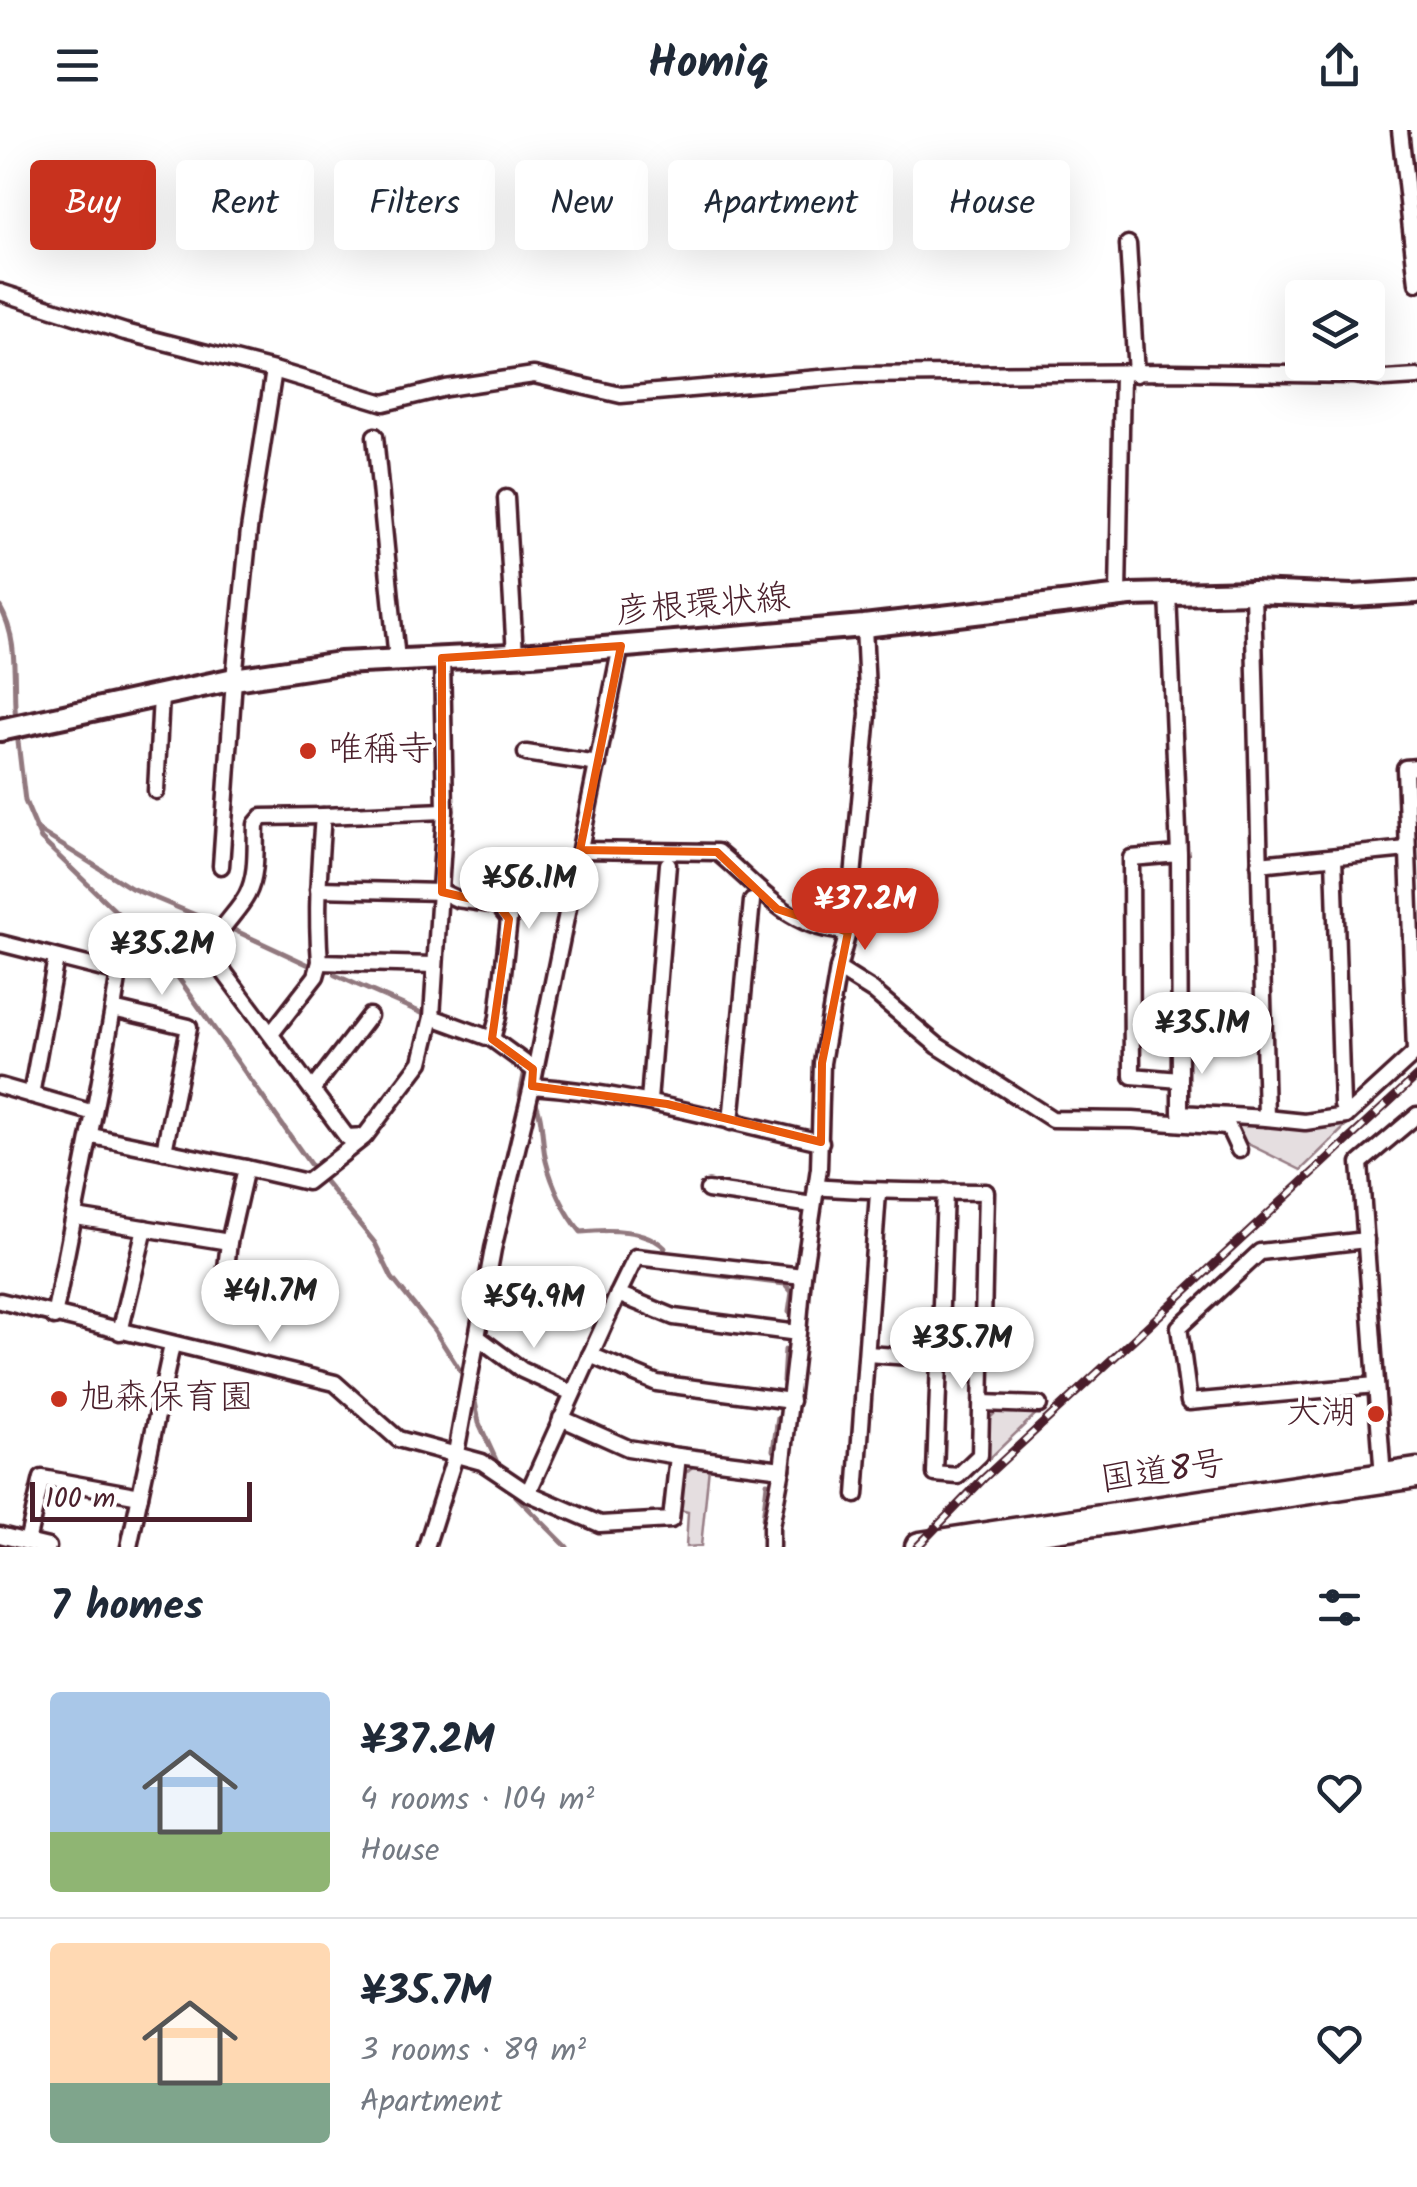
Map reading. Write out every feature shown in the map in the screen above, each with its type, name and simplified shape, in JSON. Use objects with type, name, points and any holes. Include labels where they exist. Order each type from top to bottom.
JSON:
[{"type":"highway","name":"国道8号","points":[[928,1546],[1417,1473]]},
{"type":"main road","name":"彦根環状線","points":[[10,728],[234,679],[320,666],[514,655],[864,626],[1118,596],[1252,592],[1352,596],[1417,592]]},
{"type":"street","points":[[1400,130],[1417,283]]},
{"type":"street","points":[[1118,596],[1129,374],[1128,244]]},
{"type":"street","points":[[0,292],[125,332],[384,403],[446,388],[534,375],[621,395],[856,376],[1417,377]]},
{"type":"street","points":[[221,866],[249,530],[274,370]]},
{"type":"street","points":[[375,436],[397,660]]},
{"type":"street","points":[[506,498],[514,655]]},
{"type":"street","points":[[1252,592],[1266,1118]]},
{"type":"street","points":[[1168,593],[1179,854],[1180,1114],[1226,1121]]},
{"type":"street","points":[[771,1547],[821,1142],[822,1063],[848,932],[868,714],[864,626]]},
{"type":"street","points":[[426,1547],[456,1453],[493,1249],[532,1086],[622,646]]},
{"type":"street","points":[[92,1136],[307,1182],[365,1136],[421,1062],[432,1017],[442,892],[442,658]]},
{"type":"street","points":[[156,791],[161,696]]},
{"type":"street","points":[[526,754],[598,764]]},
{"type":"street","points":[[838,968],[873,991],[938,1046],[1052,1119],[1266,1118],[1305,1122],[1346,1116],[1416,1052],[1406,768],[1417,767]]},
{"type":"street","points":[[365,1136],[344,1135],[212,956],[212,942],[246,896],[253,879],[256,824],[262,817],[445,811]]},
{"type":"street","points":[[271,1034],[316,976],[320,962],[318,889],[323,816]]},
{"type":"street","points":[[1259,864],[1408,849]]},
{"type":"street","points":[[580,850],[717,852],[777,910],[828,931],[848,932]]},
{"type":"street","points":[[1179,854],[1130,858],[1132,1076],[1180,1080]]},
{"type":"street","points":[[1334,857],[1342,1105],[1346,1116]]},
{"type":"street","points":[[648,1101],[668,864]]},
{"type":"street","points":[[318,889],[442,892],[457,899],[498,904],[508,918],[498,1017],[492,1038]]},
{"type":"street","points":[[731,1122],[752,901]]},
{"type":"street","points":[[0,942],[119,973],[92,1136],[54,1317]]},
{"type":"street","points":[[31,1095],[56,958]]},
{"type":"street","points":[[320,962],[434,965]]},
{"type":"street","points":[[113,1008],[189,1027],[164,1152]]},
{"type":"street","points":[[312,1090],[369,1016]]},
{"type":"street","points":[[432,1017],[492,1038],[533,1069]]},
{"type":"street","points":[[0,1086],[94,1112]]},
{"type":"street","points":[[532,1086],[648,1101],[821,1142]]},
{"type":"street","points":[[1383,1478],[1360,1163],[1417,1114]]},
{"type":"street","points":[[1226,1121],[1239,1150]]},
{"type":"street","points":[[224,1286],[229,1242],[246,1168]]},
{"type":"street","points":[[816,1186],[878,1193],[945,1191],[986,1192],[980,1455],[958,1476],[936,1474],[945,1191]]},
{"type":"street","points":[[708,1190],[812,1205]]},
{"type":"street","points":[[856,1495],[878,1193]]},
{"type":"street","points":[[76,1217],[229,1242]]},
{"type":"street","points":[[120,1332],[145,1228]]},
{"type":"street","points":[[1366,1240],[1260,1252],[1179,1327],[1190,1402],[1376,1385]]},
{"type":"street","points":[[528,1493],[636,1257],[804,1276]]},
{"type":"street","points":[[618,1294],[674,1317],[798,1332]]},
{"type":"street","points":[[0,1302],[334,1383],[398,1439],[482,1462],[528,1493],[600,1524],[671,1520],[678,1456]]},
{"type":"street","points":[[479,1338],[522,1370],[572,1392]]},
{"type":"street","points":[[129,1547],[172,1345]]},
{"type":"street","points":[[866,1354],[939,1358]]},
{"type":"street","points":[[590,1356],[657,1383],[791,1400]]},
{"type":"street","points":[[984,1404],[1039,1405]]},
{"type":"street","points":[[561,1418],[628,1448],[782,1469]]},
{"type":"street","points":[[26,1542],[42,1478],[140,1496]]},
{"type":"street","points":[[0,1535],[48,1547]]},
{"type":"highlighted area","points":[[621,646],[580,850],[717,852],[777,909],[848,932],[822,1063],[821,1142],[667,1104],[532,1086],[533,1069],[492,1039],[509,919],[498,905],[442,892],[442,658]]},
{"type":"shaded area","points":[[1234,1122],[1305,1129],[1347,1125],[1301,1170],[1242,1141]]},
{"type":"shaded area","points":[[998,1410],[1040,1410],[987,1461],[988,1420]]},
{"type":"shaded area","points":[[696,1464],[709,1467],[701,1546],[686,1547],[688,1512],[680,1510],[684,1474]]},
{"type":"waterway","points":[[0,607],[13,648],[16,722]]},
{"type":"waterway","points":[[17,733],[25,801],[41,839],[165,959],[310,1164]]},
{"type":"waterway","points":[[36,829],[131,888],[217,924]]},
{"type":"waterway","points":[[234,930],[309,965]]},
{"type":"waterway","points":[[335,975],[424,1014]]},
{"type":"waterway","points":[[523,1096],[520,1095],[525,1070]]},
{"type":"waterway","points":[[534,1099],[552,1180],[564,1208],[581,1232],[637,1233],[665,1248]]},
{"type":"waterway","points":[[322,1178],[375,1243],[392,1278],[434,1330],[463,1375]]},
{"type":"waterway","points":[[682,1271],[785,1284],[792,1292],[789,1312]]},
{"type":"waterway","points":[[783,1381],[785,1350]]},
{"type":"waterway","points":[[474,1396],[479,1423],[496,1460]]},
{"type":"waterway","points":[[773,1450],[778,1418]]},
{"type":"waterway","points":[[763,1520],[767,1483]]},
{"type":"waterway","points":[[516,1496],[567,1547]]},
{"type":"railway","points":[[917,1547],[983,1479],[1417,1076]]},
{"type":"place","name":"唯稱寺","points":[[308,751]]},
{"type":"place","name":"旭森保育園","points":[[59,1399]]},
{"type":"place","name":"大湖","points":[[1376,1414]]}]
